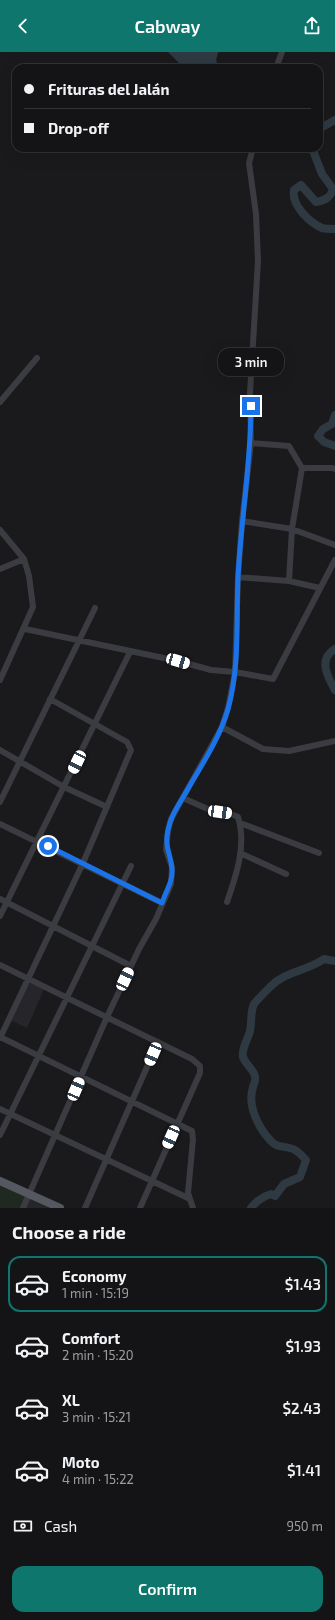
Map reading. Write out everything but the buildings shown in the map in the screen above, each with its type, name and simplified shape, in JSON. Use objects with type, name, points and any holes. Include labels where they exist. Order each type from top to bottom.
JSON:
[{"type":"main road","points":[[0,1181],[60,1208]]},
{"type":"street","points":[[278,64],[282,52]]},
{"type":"street","points":[[23,1208],[107,1017],[131,966],[156,919],[171,884],[172,867],[166,850],[168,830],[176,808],[222,727],[228,708],[235,672],[238,577],[242,521],[251,443],[250,393],[258,262],[256,214],[249,163],[252,152]]},
{"type":"street","points":[[0,402],[37,358]]},
{"type":"street","points":[[251,443],[289,446],[302,468],[292,529],[289,581]]},
{"type":"street","points":[[302,468],[335,469]]},
{"type":"street","points":[[242,521],[292,529],[335,546]]},
{"type":"street","points":[[0,530],[24,559],[29,576],[33,607],[25,629],[0,680]]},
{"type":"street","points":[[0,569],[24,559]]},
{"type":"street","points":[[25,629],[178,661],[211,670],[235,672],[273,679],[335,560]]},
{"type":"street","points":[[238,577],[289,581],[320,588]]},
{"type":"street","points":[[0,802],[95,608]]},
{"type":"street","points":[[0,916],[130,652]]},
{"type":"street","points":[[50,699],[127,742],[130,748],[130,753],[82,863],[0,1037],[192,1131],[193,1139],[188,1194],[193,1208]]},
{"type":"street","points":[[222,727],[263,749],[289,751],[335,741]]},
{"type":"street","points":[[0,750],[64,787],[107,807]]},
{"type":"street","points":[[183,798],[210,810],[234,814],[238,817],[240,823],[240,853],[236,874],[227,902]]},
{"type":"street","points":[[240,823],[319,853]]},
{"type":"street","points":[[0,824],[162,903]]},
{"type":"street","points":[[240,853],[286,874]]},
{"type":"street","points":[[0,1135],[131,866]]},
{"type":"street","points":[[0,900],[131,966]]},
{"type":"street","points":[[0,965],[192,1059],[200,1066],[200,1072],[140,1208]]},
{"type":"street","points":[[85,1208],[158,1042]]},
{"type":"street","points":[[0,1109],[190,1199]]},
{"type":"street","points":[[189,1208],[190,1199]]},
{"type":"shaded area","points":[[168,52],[218,52],[216,64],[180,64]]},
{"type":"shaded area","points":[[27,982],[44,989],[27,1028],[10,1020]]},
{"type":"shaded area","points":[[0,1183],[27,1196],[21,1208],[0,1208]]},
{"type":"shaded area","points":[[30,1198],[50,1208],[25,1208]]},
{"type":"waterway","points":[[323,127],[335,120]]},
{"type":"waterway","points":[[314,152],[322,174],[333,189],[327,198],[316,202],[301,185],[294,190],[295,201],[302,212],[312,222],[322,228],[335,229]]},
{"type":"waterway","points":[[335,415],[332,424],[323,429],[318,436],[324,442],[335,446]]},
{"type":"waterway","points":[[335,649],[330,653],[325,663],[327,674],[335,690]]},
{"type":"waterway","points":[[251,1208],[257,1201],[271,1194],[275,1196],[284,1184],[300,1177],[306,1160],[295,1150],[273,1143],[261,1129],[255,1115],[251,1101],[255,1077],[253,1071],[243,1057],[244,1047],[250,1031],[254,1004],[271,986],[283,977],[324,959],[335,961]]},
{"type":"route","points":[[48,846],[162,903],[168,891],[171,884],[172,867],[170,857],[166,850],[166,840],[171,819],[222,727],[228,708],[235,672],[238,577],[242,521],[251,443],[251,406]]}]
